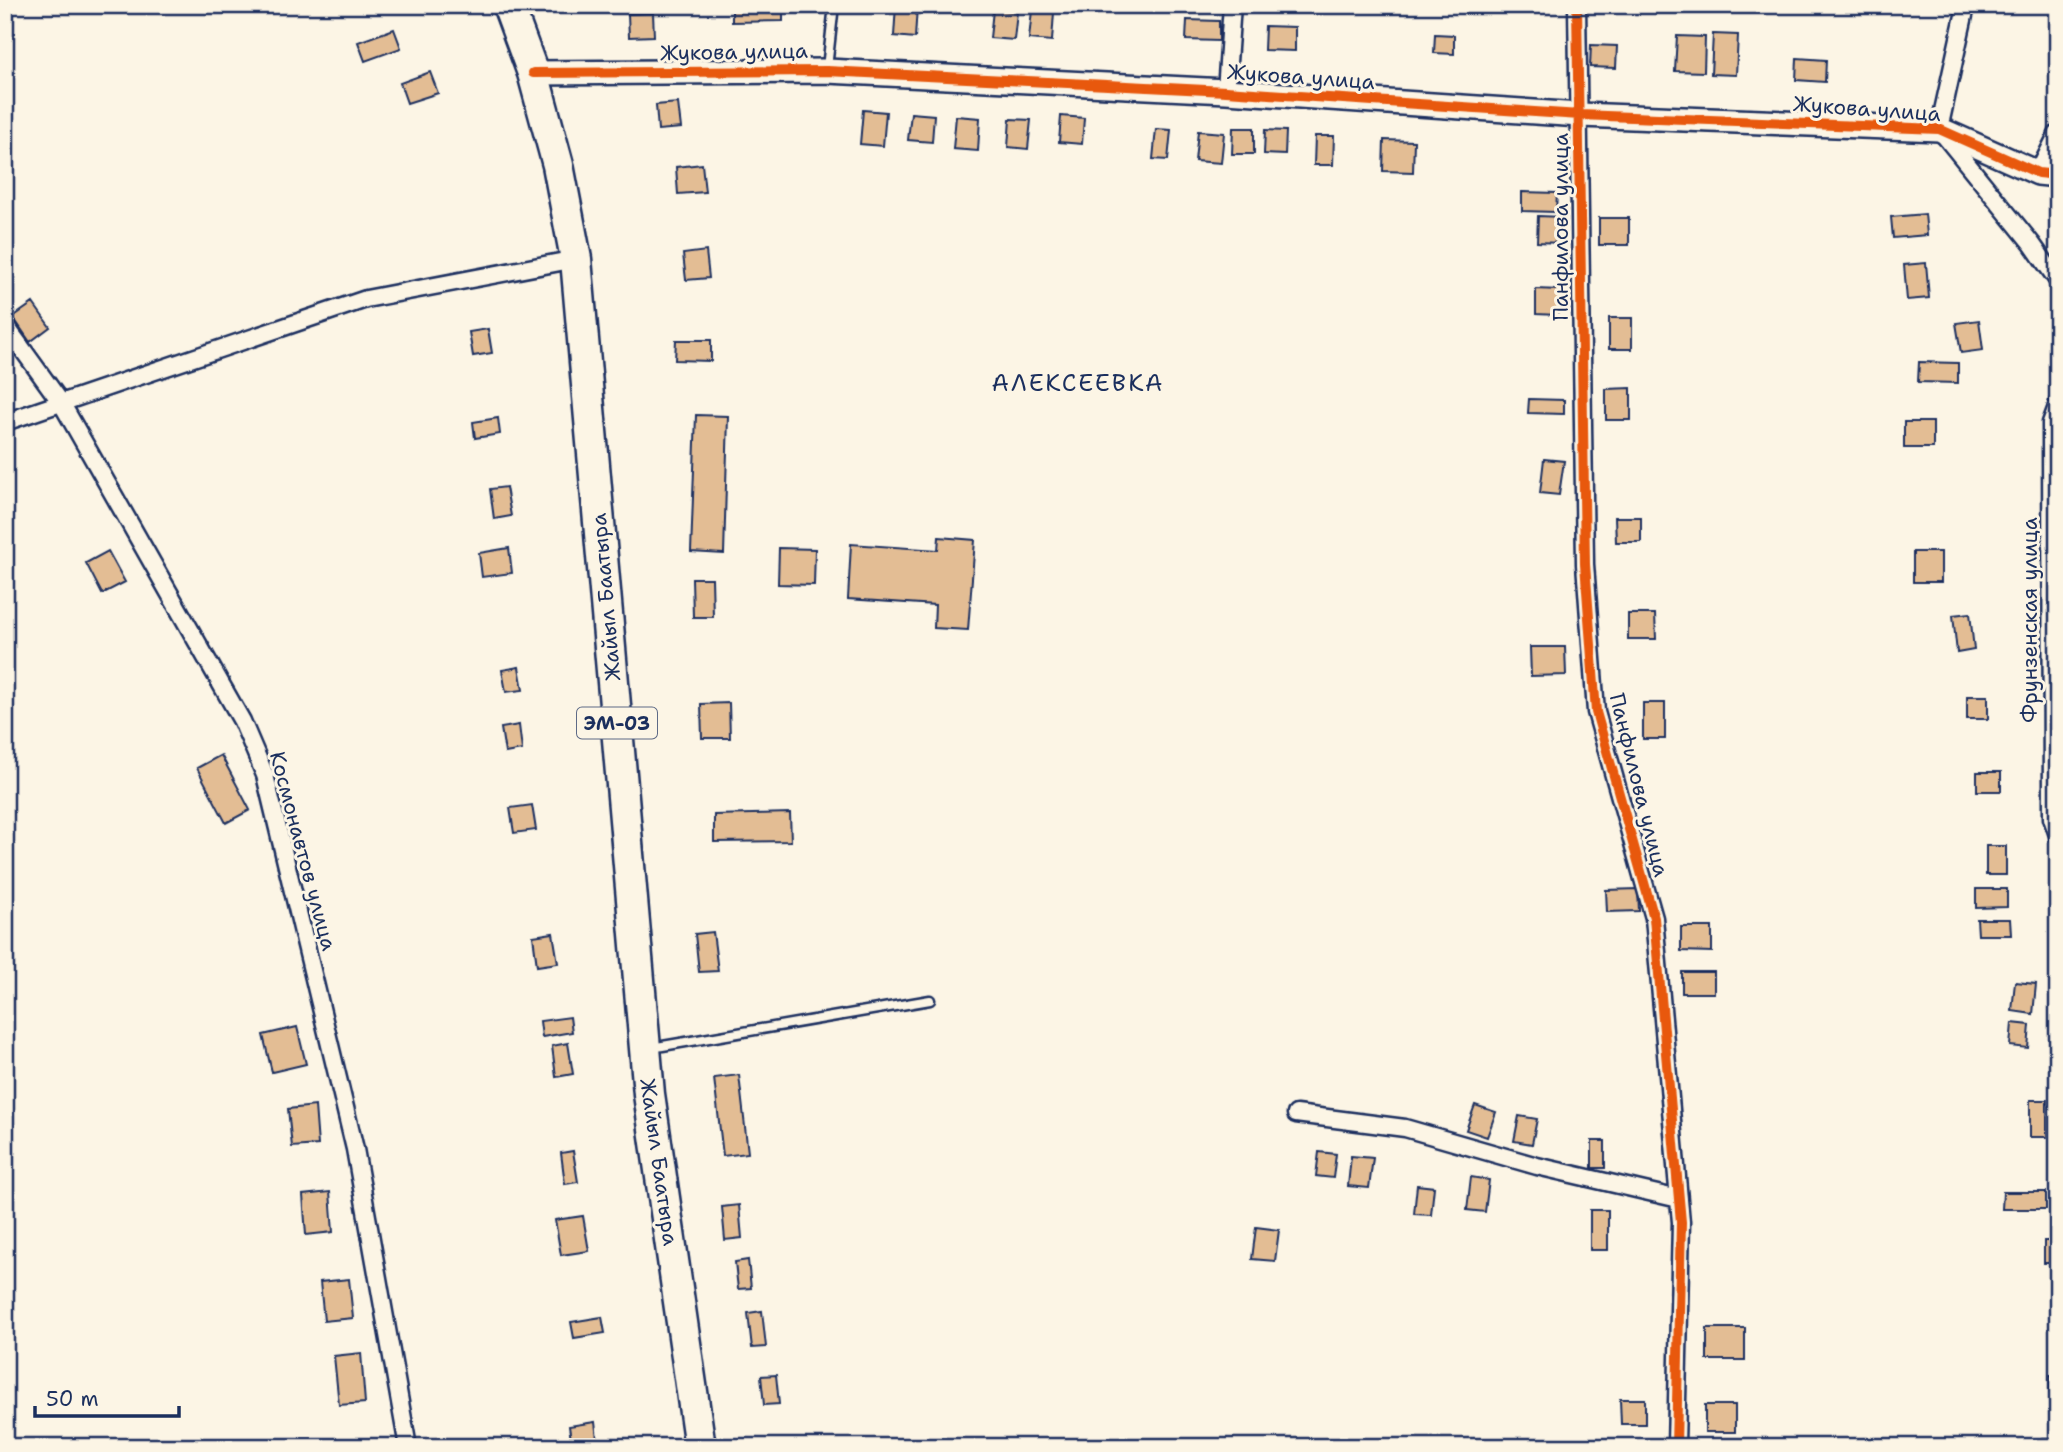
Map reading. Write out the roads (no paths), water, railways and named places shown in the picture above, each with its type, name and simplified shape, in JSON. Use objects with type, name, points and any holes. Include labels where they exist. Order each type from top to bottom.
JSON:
[{"type":"highway","name":"Жайыл Баатыра","points":[[508,5],[533,74],[558,165],[576,259],[649,1094],[700,1447]]},
{"type":"street","points":[[1226,91],[1232,5]]},
{"type":"street","name":"Панфилова улица","points":[[1577,5],[1585,564],[1596,712],[1654,918],[1681,1222],[1676,1447]]},
{"type":"street","points":[[1965,5],[1939,129],[2032,244],[2058,281]]},
{"type":"street","name":"Жукова улица","points":[[533,74],[827,71],[1226,91],[1580,115],[1939,129],[2048,174]]},
{"type":"street","points":[[2048,174],[2058,134]]},
{"type":"street","points":[[5,422],[366,299],[576,259]]},
{"type":"street","name":"Космонавтов улица","points":[[5,325],[62,404],[242,721],[265,775],[355,1149],[408,1447]]},
{"type":"street","name":"Фрунзенская улица","points":[[2058,404],[2051,423],[2050,565],[2052,818],[2058,835]]},
{"type":"street","points":[[1296,1114],[1405,1128],[1538,1166],[1679,1199]]},
{"type":"lane","points":[[827,71],[834,5]]},
{"type":"lane","points":[[645,1049],[930,1000]]},
{"type":"district","name":"АЛЕКСЕЕВКА","points":[[1078,383]]}]
